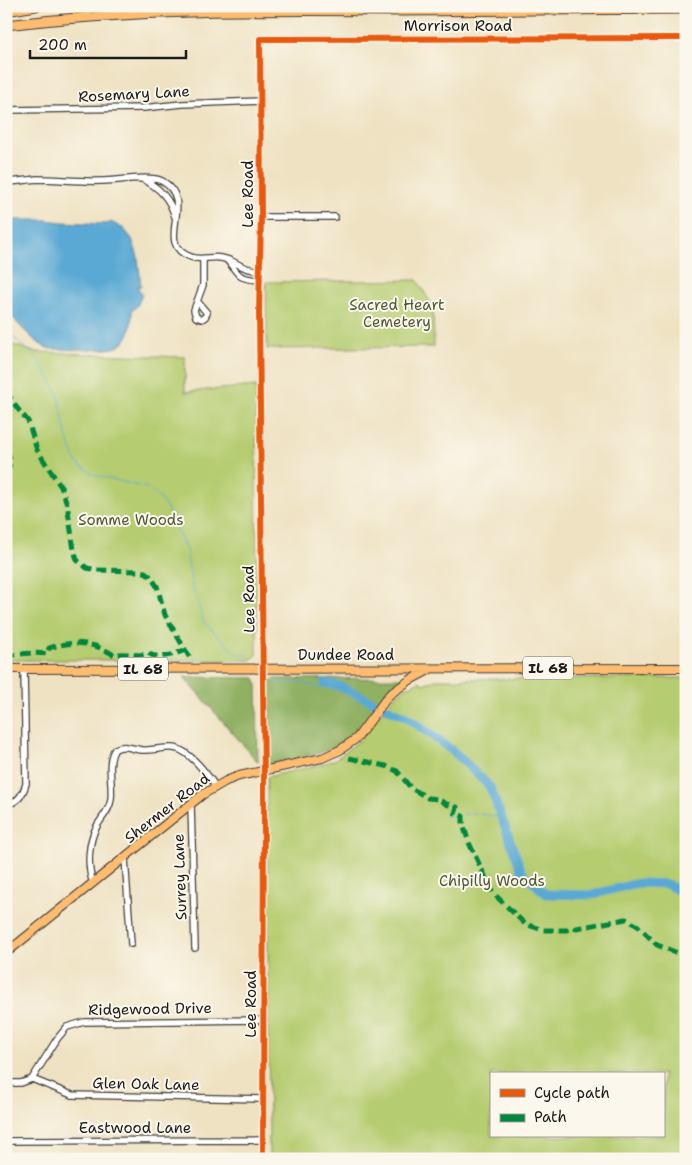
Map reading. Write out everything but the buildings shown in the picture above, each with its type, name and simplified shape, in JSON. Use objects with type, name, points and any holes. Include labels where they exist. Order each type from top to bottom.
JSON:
[{"type":"highway","points":[[6,11],[36,6]]},
{"type":"highway","points":[[6,25],[147,12],[220,10],[485,11],[686,9]]},
{"type":"main road","name":"Shermer Road","points":[[6,953],[216,787],[239,776],[322,758],[340,750],[357,738],[389,695],[431,668]]},
{"type":"main road","name":"Dundee Road","points":[[6,669],[686,668]]},
{"type":"street","name":"Morrison Road","points":[[260,39],[686,38]]},
{"type":"street","name":"Lee Road","points":[[260,39],[261,217],[259,280],[264,770],[263,1159]]},
{"type":"street","name":"Rosemary Lane","points":[[7,110],[143,108],[182,104],[260,101]]},
{"type":"street","points":[[6,182],[36,179],[87,182],[157,178],[170,187],[178,204],[173,235],[177,247],[187,256],[203,259],[216,257],[226,259],[245,269],[260,270]]},
{"type":"street","points":[[261,217],[335,217]]},
{"type":"street","points":[[197,301],[204,279],[203,259]]},
{"type":"street","points":[[226,259],[238,275],[259,280]]},
{"type":"street","points":[[6,805],[15,802],[22,796],[26,784],[24,669]]},
{"type":"street","points":[[93,884],[90,870],[91,843],[95,828],[110,804],[111,757],[115,749],[124,746],[144,750],[177,748],[198,764],[216,787]]},
{"type":"street","name":"Surrey Lane","points":[[191,805],[195,948]]},
{"type":"street","points":[[125,858],[131,944]]},
{"type":"street","name":"Ridgewood Drive","points":[[32,1079],[57,1039],[67,1027],[84,1022],[264,1020]]},
{"type":"street","points":[[6,1083],[21,1083],[32,1079]]},
{"type":"street","name":"Glen Oak Lane","points":[[32,1079],[72,1095],[263,1099]]},
{"type":"street","name":"Eastwood Lane","points":[[6,1141],[263,1140]]},
{"type":"green space","name":"Sacred Heart Cemetery","points":[[417,280],[433,306],[434,347],[267,349],[266,282]]},
{"type":"green space","name":"Somme Woods","points":[[6,338],[11,344],[34,352],[185,357],[185,392],[256,386],[257,655],[250,660],[6,660]]},
{"type":"green space","points":[[184,677],[255,678],[257,683],[258,762]]},
{"type":"green space","points":[[404,678],[383,696],[357,729],[340,744],[312,755],[271,764],[267,762],[266,681],[274,679]]},
{"type":"green space","name":"Chipilly Woods","points":[[686,678],[686,1159],[269,1159],[267,777],[336,759],[360,740],[394,697],[405,688],[420,681],[422,684],[439,679]]},
{"type":"water","points":[[6,220],[46,220],[107,224],[111,222],[124,229],[132,239],[138,257],[141,286],[138,286],[138,288],[142,295],[137,306],[132,311],[132,321],[126,339],[119,346],[107,349],[86,350],[50,349],[38,343],[20,326],[6,310]]},
{"type":"waterway","points":[[6,331],[38,359],[54,386],[59,398],[66,434],[75,460],[95,475],[147,488],[156,494],[167,508],[186,550],[192,586],[204,623],[237,654],[249,655]]},
{"type":"waterway","points":[[6,415],[12,420]]},
{"type":"waterway","points":[[273,683],[304,683],[320,688],[339,686]]},
{"type":"waterway","points":[[325,683],[339,686],[408,718],[454,752],[490,787],[522,872],[546,894],[591,895],[638,883],[667,884],[686,895]]},
{"type":"waterway","points":[[463,814],[474,813],[500,817]]},
{"type":"waterway","points":[[444,816],[455,815]]},
{"type":"marked path","points":[[6,391],[28,421],[37,450],[61,487],[67,504],[77,560],[87,568],[138,571],[145,572],[150,576],[157,586],[165,615],[190,658]]},
{"type":"marked path","points":[[6,450],[10,462],[6,474]]},
{"type":"marked path","points":[[6,656],[31,653],[47,654],[49,648],[75,643],[98,647],[114,655],[140,655],[148,653],[161,656],[176,654],[184,650]]},
{"type":"marked path","points":[[349,758],[386,766],[397,771],[411,788],[428,798],[438,799],[446,804],[457,807],[455,813],[463,816],[463,825],[470,845],[493,893],[525,924],[543,930],[566,930],[626,919],[638,926],[657,945],[683,955],[686,959]]},
{"type":"cycle path","points":[[263,1159],[264,780],[259,313],[261,217],[260,39],[686,38]]}]
